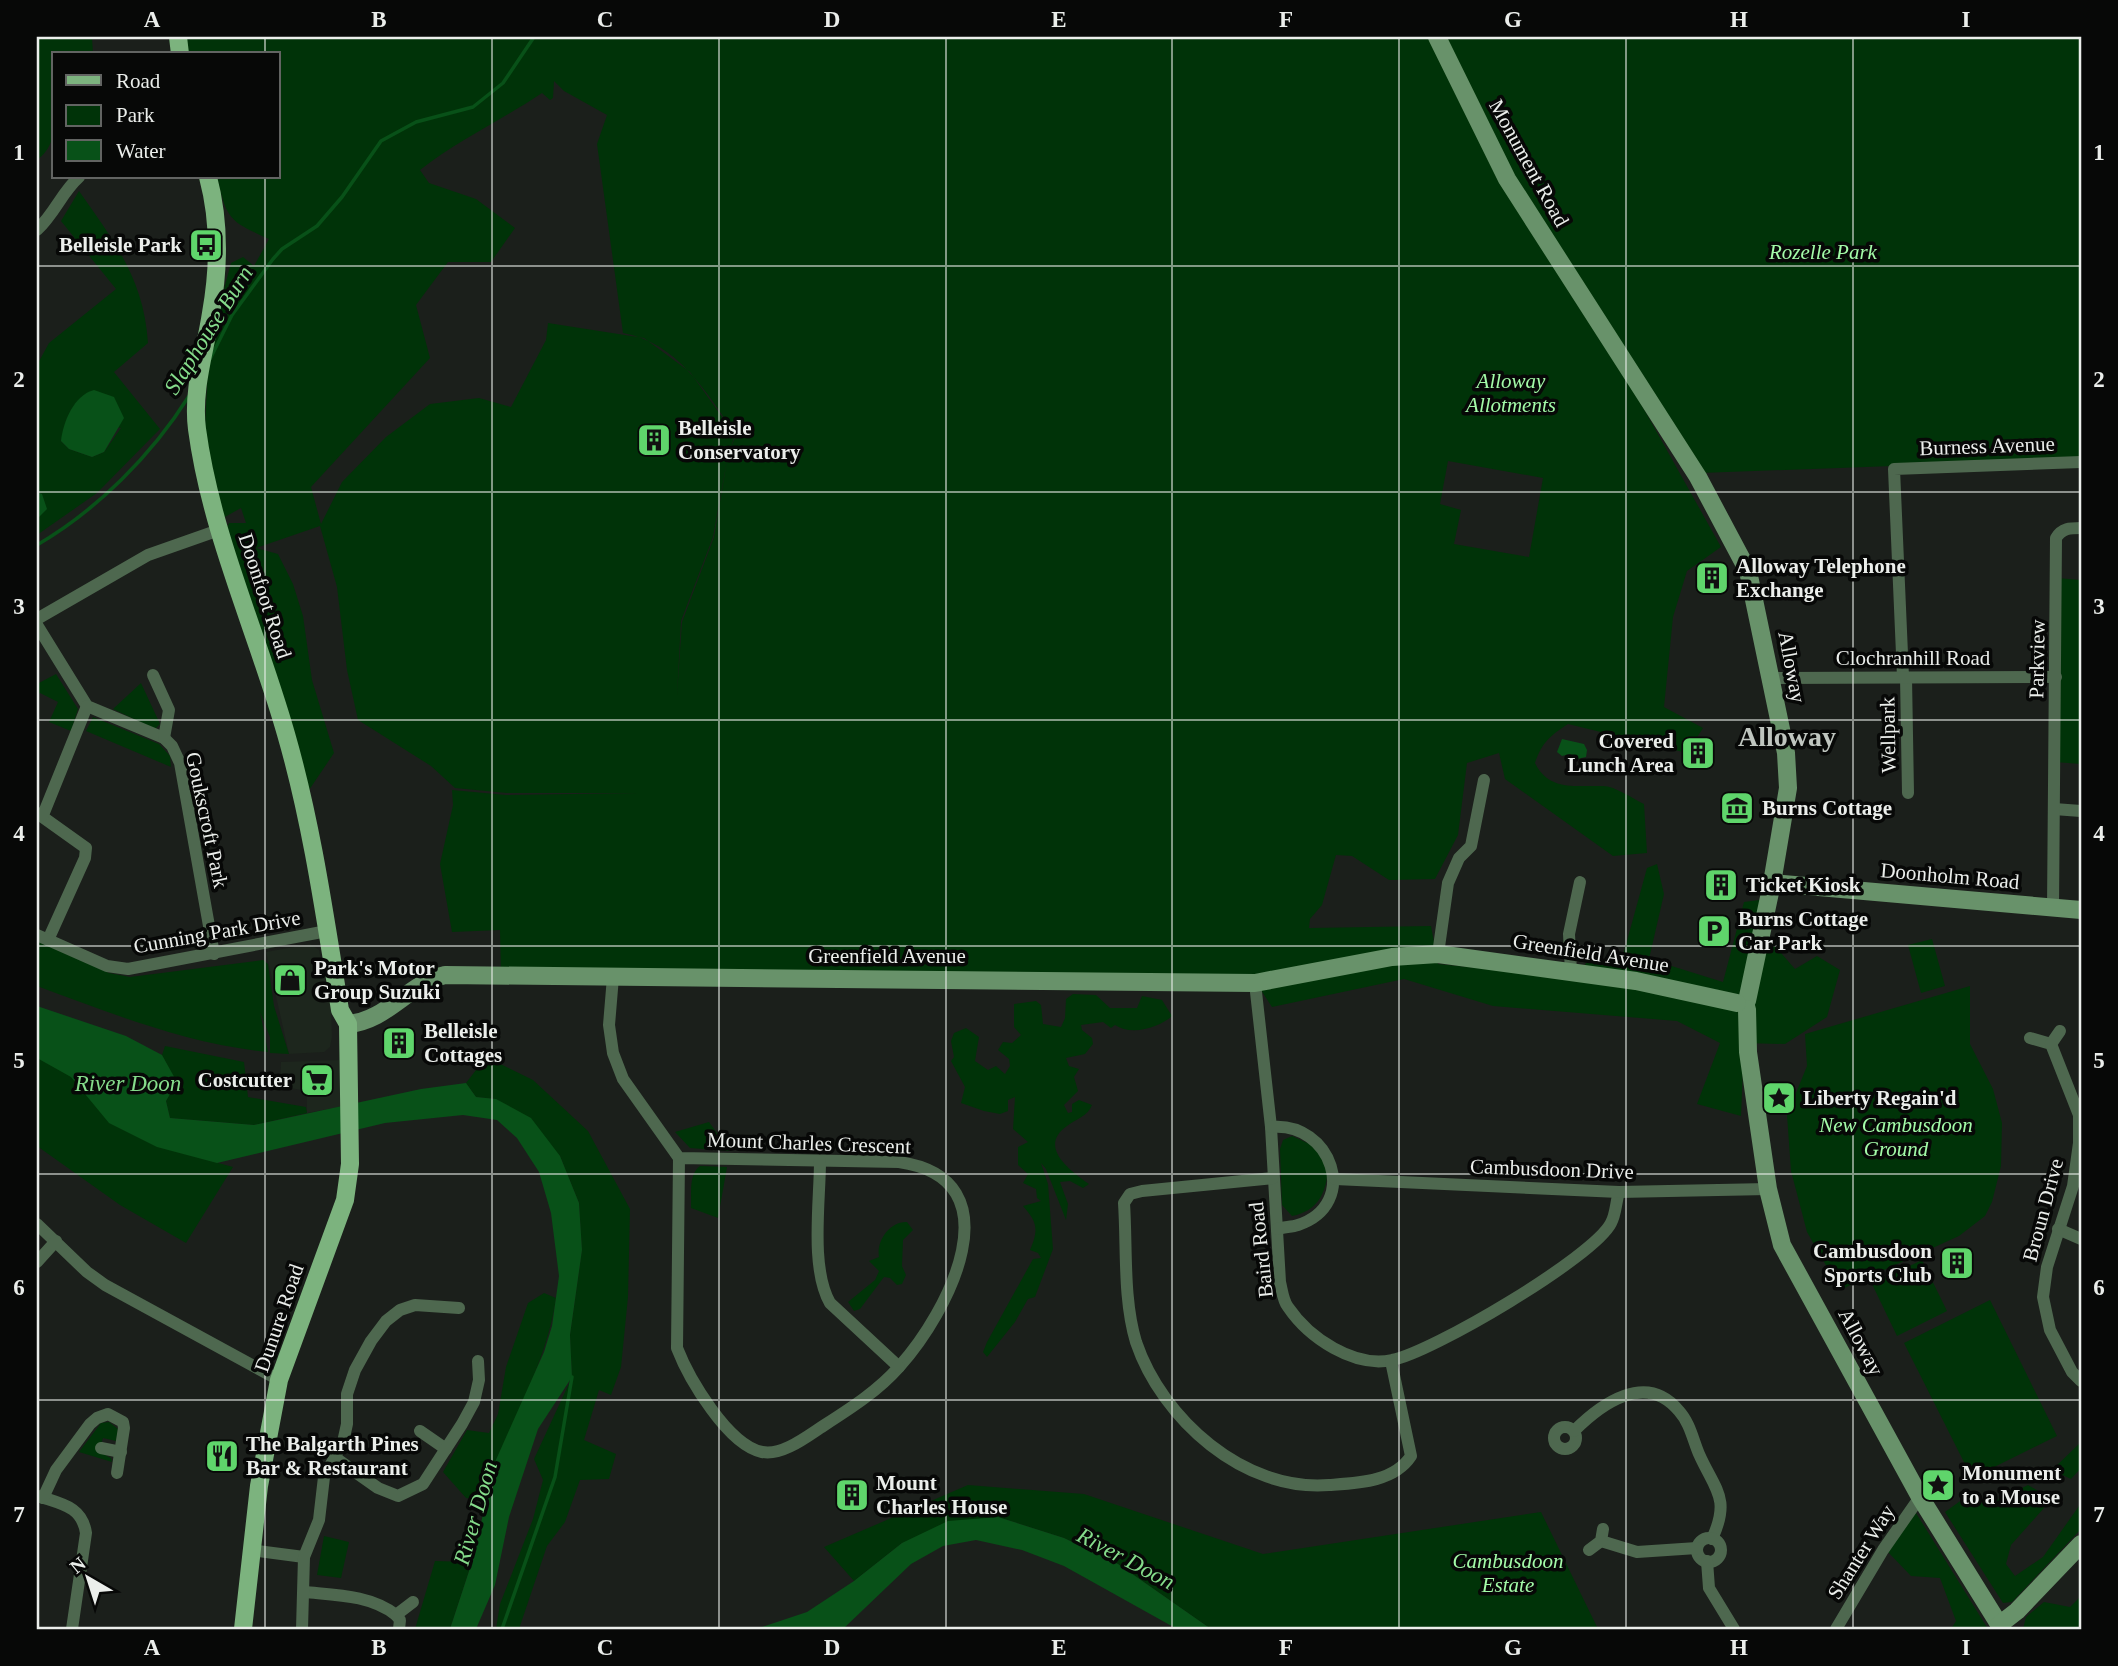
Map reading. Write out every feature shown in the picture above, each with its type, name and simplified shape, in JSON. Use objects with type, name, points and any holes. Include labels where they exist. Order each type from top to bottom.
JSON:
[{"type":"main road","name":"Doonfoot Road","points":[[208,178],[218,238],[218,267],[200,364],[196,426],[219,530],[286,732],[303,797],[340,1010],[348,1024]]},
{"type":"main road","name":"Dunure Road","points":[[243,1629],[250,1550],[279,1380],[345,1200],[350,1164],[348,1024]]},
{"type":"street","name":"Monument Road","points":[[1437,37],[1507,179],[1698,477]]},
{"type":"street","points":[[37,230],[54,214],[66,191],[78,178]]},
{"type":"street","name":"Burness Avenue","points":[[1894,469],[2081,462]]},
{"type":"street","name":"Wellpark","points":[[1894,469],[1908,793]]},
{"type":"street","name":"Alloway","points":[[1698,477],[1748,571],[1786,753],[1788,788],[1772,883],[1743,1004],[1773,1220],[1792,1269],[1920,1497],[2001,1627]]},
{"type":"street","name":"Parkview","points":[[2053,908],[2056,538],[2068,528],[2081,528]]},
{"type":"street","points":[[37,619],[148,555],[219,530]]},
{"type":"street","points":[[37,625],[87,706],[40,814],[86,848],[85,858],[42,937]]},
{"type":"street","name":"Goukscroft Park","points":[[153,675],[169,709],[164,738]]},
{"type":"street","name":"Clochranhill Road","points":[[1771,678],[2056,677]]},
{"type":"street","name":"Goukscroft Park","points":[[87,706],[164,738],[172,746],[180,763],[214,954]]},
{"type":"street","points":[[1438,954],[1448,883],[1459,858],[1471,846],[1484,780]]},
{"type":"street","points":[[2054,809],[2081,811]]},
{"type":"street","points":[[1571,972],[1569,934],[1580,882]]},
{"type":"street","name":"Doonholm Road","points":[[1772,883],[2081,910]]},
{"type":"street","name":"Cunning Park Drive","points":[[42,937],[107,966],[128,969],[327,931]]},
{"type":"street","name":"Greenfield Avenue","points":[[348,1024],[361,1023],[388,1010],[421,985],[445,975],[1255,982],[1392,957],[1438,954],[1636,981],[1743,1004]]},
{"type":"street","name":"Mount Charles Crescent","points":[[613,977],[610,1025],[613,1053],[623,1079],[679,1158],[677,1348],[685,1370],[735,1438],[764,1453],[781,1450],[804,1439],[862,1400],[900,1367],[931,1325],[950,1293],[963,1248],[964,1218],[958,1195],[937,1173],[922,1165],[679,1158]]},
{"type":"street","name":"Baird Road","points":[[1255,982],[1271,1127],[1280,1282],[1286,1306],[1307,1328],[1336,1350],[1362,1360],[1391,1361],[1420,1352],[1552,1276],[1588,1248],[1611,1223],[1619,1192]]},
{"type":"street","points":[[2030,1038],[2051,1044],[2060,1031]]},
{"type":"street","name":"Broun Drive","points":[[2051,1044],[2080,1114],[2073,1186],[2058,1229],[2043,1297],[2050,1331],[2072,1372],[2081,1381]]},
{"type":"street","points":[[1271,1127],[1296,1128],[1314,1140],[1326,1154],[1335,1179],[1325,1204],[1313,1216],[1299,1225],[1277,1228]]},
{"type":"street","points":[[820,1161],[819,1263],[824,1293],[830,1303],[900,1367]]},
{"type":"street","points":[[1273,1178],[1142,1191],[1130,1194],[1124,1203],[1130,1313],[1137,1343],[1164,1395],[1178,1414],[1208,1444],[1233,1461],[1277,1478],[1311,1487],[1348,1484],[1391,1475],[1403,1468],[1411,1456],[1391,1361]]},
{"type":"street","name":"Cambusdoon Drive","points":[[1335,1179],[1619,1192],[1768,1189]]},
{"type":"street","points":[[37,1224],[87,1272],[121,1295],[279,1380]]},
{"type":"street","points":[[2058,1229],[2081,1239]]},
{"type":"street","points":[[37,1262],[56,1241]]},
{"type":"street","points":[[302,1629],[304,1557],[319,1520],[324,1477],[348,1424],[346,1394],[355,1370],[386,1321],[400,1310],[415,1305],[459,1308]]},
{"type":"street","points":[[334,1457],[378,1488],[398,1496],[423,1484],[474,1402],[479,1380],[478,1361]]},
{"type":"street","points":[[1574,1431],[1602,1405],[1617,1396],[1648,1393],[1665,1398],[1679,1410],[1688,1424],[1722,1498],[1722,1512],[1712,1539]]},
{"type":"street","points":[[72,1629],[86,1533],[84,1521],[78,1511],[40,1497],[56,1470],[97,1418],[108,1414],[123,1422],[117,1473]]},
{"type":"street","points":[[420,1430],[446,1449]]},
{"type":"street","points":[[101,1448],[121,1452]]},
{"type":"street","name":"Shanter Way","points":[[1836,1629],[1883,1550],[1920,1497]]},
{"type":"street","points":[[1589,1550],[1602,1535],[1637,1552],[1697,1548],[1703,1540],[1712,1539],[1718,1543],[1720,1553],[1716,1559],[1707,1561],[1700,1558],[1697,1548]]},
{"type":"street","points":[[2001,1627],[2081,1544]]},
{"type":"street","points":[[250,1550],[304,1557]]},
{"type":"street","points":[[1707,1561],[1709,1588],[1734,1629]]},
{"type":"street","points":[[305,1592],[357,1598],[387,1608],[400,1620],[399,1629]]},
{"type":"street","points":[[396,1615],[413,1602]]},
{"type":"shaded area","points":[[310,944],[319,950],[331,1008],[332,1037],[330,1047],[324,1052],[289,1054],[266,952]]},
{"type":"shaded area","points":[[339,1060],[344,1106],[307,1113],[307,1091],[280,1086],[281,1062]]},
{"type":"green space","points":[[37,37],[92,37],[93,52],[52,52],[52,140],[37,160]]},
{"type":"green space","name":"Alloway Allotments","points":[[184,37],[1436,37],[1721,547],[1687,571],[1673,617],[1664,707],[1703,728],[1687,753],[1568,724],[1548,740],[1538,756],[1535,763],[1541,772],[1556,783],[1608,787],[1644,804],[1647,853],[1613,856],[1505,779],[1499,753],[1467,763],[1458,835],[1435,879],[1389,880],[1352,856],[1336,855],[1322,905],[1310,919],[1309,928],[1431,926],[1438,964],[1578,978],[1586,963],[1622,959],[1647,868],[1657,864],[1664,894],[1649,959],[1723,982],[1744,902],[1759,900],[1762,931],[1795,969],[1817,956],[1840,970],[1827,1017],[1785,1044],[1744,1043],[1741,1116],[1697,1104],[1720,1043],[1677,1021],[1493,1006],[1404,979],[1272,1007],[1255,981],[501,976],[500,930],[452,932],[440,864],[453,805],[452,790],[506,795],[639,793],[507,793],[455,788],[431,766],[358,720],[347,670],[337,587],[320,526],[256,548],[278,554],[293,584],[303,616],[312,680],[334,753],[305,796],[226,529],[229,523],[246,523],[241,508],[223,518],[204,447],[209,345],[231,263],[243,257],[254,266],[269,239],[238,223],[227,211],[217,178],[280,178],[280,52],[188,52]],"holes":[[[554,81],[564,91],[607,115],[597,144],[623,333],[637,337],[548,323],[546,340],[511,407],[479,398],[430,404],[386,437],[342,482],[321,524],[311,487],[430,358],[416,305],[448,262],[491,262],[515,228],[476,199],[429,183],[420,170],[449,149],[542,93],[550,100],[553,98]],[[649,342],[675,358],[687,370]],[[694,378],[736,435],[730,450],[735,435]],[[728,455],[714,537],[682,622],[677,695],[681,621],[713,537]],[[1448,461],[1543,478],[1529,557],[1454,544],[1461,510],[1440,504]]]},
{"type":"green space","name":"Rozelle Park","points":[[1441,37],[2081,37],[2081,459],[1701,473],[1556,253]]},
{"type":"green space","points":[[79,191],[115,244],[134,280],[148,343],[114,372],[160,429],[97,493],[37,535],[42,494],[37,492],[37,365],[49,343],[116,289],[61,221]],"holes":[[[69,417],[121,428],[104,452],[92,457],[69,449],[61,441]]]},
{"type":"green space","points":[[2057,578],[2081,580],[2081,764],[2055,762]]},
{"type":"green space","points":[[56,674],[78,709],[71,731],[49,722],[58,702],[40,693],[37,695],[37,684]]},
{"type":"green space","points":[[141,683],[160,724],[155,729],[113,709]]},
{"type":"green space","points":[[93,717],[159,744],[170,756],[171,767],[86,731]]},
{"type":"green space","points":[[37,935],[109,973],[130,977],[263,960],[268,964],[274,1006],[289,1054],[270,1053],[270,1037],[260,1012],[268,1052],[179,1035],[37,986]]},
{"type":"green space","points":[[1932,939],[1945,986],[1921,993],[1908,945]]},
{"type":"green space","name":"New Cambusdoon Ground","points":[[1970,986],[1970,1044],[1993,1089],[2002,1123],[2001,1166],[1992,1202],[1985,1216],[1959,1236],[1840,1290],[1807,1232],[1791,1171],[1787,1115],[1807,1066],[1805,1034]]},
{"type":"green space","points":[[1073,994],[1096,995],[1110,1008],[1137,1008],[1142,996],[1162,1000],[1172,1016],[1152,1027],[1137,1030],[1115,1025],[1111,1028],[1103,1022],[1081,1025],[1082,1030],[1092,1038],[1093,1044],[1085,1054],[1066,1058],[1069,1066],[1079,1069],[1074,1077],[1078,1091],[1064,1105],[1068,1113],[1072,1112],[1072,1104],[1079,1100],[1092,1105],[1085,1115],[1059,1134],[1055,1142],[1060,1158],[1089,1184],[1083,1188],[1070,1181],[1060,1182],[1068,1204],[1066,1220],[1046,1169],[1041,1163],[1048,1184],[1053,1249],[1035,1297],[1028,1299],[1015,1322],[987,1357],[983,1352],[987,1342],[1033,1259],[1041,1258],[1038,1253],[1030,1250],[1035,1237],[1035,1226],[1023,1206],[1041,1201],[1037,1198],[1036,1189],[1023,1183],[1028,1174],[1018,1165],[1018,1147],[1028,1142],[1013,1129],[1015,1097],[1008,1100],[1008,1111],[1000,1114],[961,1103],[965,1087],[951,1061],[954,1057],[951,1041],[954,1033],[966,1028],[979,1037],[975,1061],[988,1070],[996,1066],[1005,1074],[1010,1066],[1009,1059],[998,1050],[1003,1042],[1012,1043],[1021,1035],[1014,1027],[1014,1004],[1036,1001],[1041,1005],[1043,1024],[1061,1027],[1065,1018],[1066,999]]},
{"type":"green space","points":[[37,1044],[182,1153],[233,1167],[186,1243],[120,1205],[37,1146]]},
{"type":"green space","points":[[165,1046],[244,1062],[248,1097],[306,1107],[307,1113],[254,1125],[170,1118],[166,1101],[176,1082],[162,1055]]},
{"type":"green space","points":[[486,1057],[533,1080],[588,1131],[630,1209],[628,1297],[621,1367],[611,1395],[599,1390],[584,1440],[616,1454],[609,1479],[580,1480],[565,1522],[547,1546],[519,1629],[496,1629],[500,1604],[533,1519],[543,1480],[534,1459],[572,1377],[570,1335],[582,1250],[579,1203],[560,1156],[496,1099],[476,1097],[466,1083]]},
{"type":"green space","points":[[709,1122],[730,1151],[690,1148],[675,1132]]},
{"type":"green space","points":[[1292,1136],[1314,1146],[1328,1169],[1319,1200],[1308,1210],[1292,1216],[1282,1205],[1280,1149],[1283,1140]]},
{"type":"green space","points":[[700,1166],[727,1167],[718,1218],[691,1208],[692,1180]]},
{"type":"green space","points":[[907,1222],[913,1230],[903,1240],[902,1266],[906,1275],[902,1284],[897,1285],[890,1278],[884,1277],[860,1309],[854,1311],[848,1302],[875,1280],[879,1271],[869,1261],[879,1257],[882,1239],[890,1228]]},
{"type":"green space","points":[[1922,1260],[1947,1311],[1897,1336],[1872,1284]]},
{"type":"green space","points":[[544,1293],[556,1298],[551,1325],[534,1376],[501,1450],[483,1501],[466,1498],[443,1472],[467,1430],[489,1433],[498,1414],[506,1367],[528,1303]]},
{"type":"green space","points":[[1990,1300],[2057,1436],[1972,1478],[1904,1343]]},
{"type":"green space","points":[[109,1422],[118,1429],[116,1441],[103,1438],[99,1452],[111,1458],[112,1462],[79,1452],[101,1423]]},
{"type":"green space","points":[[2081,1442],[2081,1468],[2071,1479],[2052,1470]]},
{"type":"green space","name":"Cambusdoon Estate","points":[[968,1485],[1084,1494],[1263,1554],[1541,1512],[1598,1629],[1211,1629],[1118,1564],[1064,1538],[998,1517],[902,1543],[854,1581],[824,1547]]},
{"type":"green space","points":[[2028,1485],[2052,1499],[2011,1545],[2006,1564],[2015,1576],[2043,1557],[2079,1506],[2081,1529],[2012,1602],[2003,1603],[1945,1512],[1963,1499],[1989,1504]]},
{"type":"green space","points":[[1916,1513],[1988,1629],[1951,1629],[1956,1621],[1940,1578],[1911,1576],[1886,1550]]},
{"type":"green space","points":[[324,1536],[349,1542],[341,1578],[317,1575]]},
{"type":"green space","points":[[435,1561],[472,1562],[450,1629],[415,1629]]},
{"type":"green space","points":[[2081,1596],[2081,1625],[2074,1629],[2023,1629],[2026,1617],[2044,1602],[2070,1607]]},
{"type":"water","points":[[94,390],[114,397],[124,418],[104,452],[92,457],[69,449],[61,441],[64,426],[75,403]]},
{"type":"water","points":[[37,492],[42,494],[47,509],[37,519]]},
{"type":"water","points":[[1562,739],[1584,744],[1586,757],[1577,759],[1570,754],[1562,756],[1557,752]]},
{"type":"water","name":"River Doon","points":[[37,1006],[126,1036],[162,1055],[177,1082],[166,1101],[170,1118],[254,1125],[421,1089],[466,1083],[476,1097],[496,1099],[531,1118],[560,1156],[579,1203],[582,1250],[570,1335],[572,1377],[538,1429],[509,1517],[495,1585],[476,1629],[450,1629],[472,1562],[495,1462],[544,1352],[552,1326],[559,1276],[551,1213],[539,1172],[517,1138],[497,1120],[463,1115],[385,1123],[217,1163],[157,1147],[109,1123],[71,1077],[37,1058]]},
{"type":"water","name":"River Doon","points":[[998,1517],[1064,1538],[1118,1564],[1211,1629],[1177,1629],[1064,1566],[1022,1550],[976,1540],[943,1546],[911,1564],[843,1629],[756,1629],[807,1612],[854,1581],[902,1543],[948,1521]]},
{"type":"waterway","name":"Slaphouse Burn","points":[[210,359],[232,315],[273,259],[282,249],[317,226],[342,197],[381,141],[416,122],[473,107],[503,83],[534,37]]},
{"type":"waterway","name":"Slaphouse Burn","points":[[37,545],[81,515],[122,480],[158,439],[189,396]]},
{"type":"waterway","points":[[502,1629],[555,1477],[572,1377]]},
{"type":"place","name":"Belleisle Park","points":[[206,245]]},
{"type":"place","name":"Belleisle Conservatory","points":[[654,440]]},
{"type":"place","name":"Alloway Telephone Exchange","points":[[1712,578]]},
{"type":"place","name":"Covered Lunch Area","points":[[1698,753]]},
{"type":"place","name":"Burns Cottage","points":[[1737,808]]},
{"type":"place","name":"Ticket Kiosk","points":[[1721,885]]},
{"type":"place","name":"Burns Cottage Car Park","points":[[1714,931]]},
{"type":"place","name":"Park's Motor Group Suzuki","points":[[290,980]]},
{"type":"place","name":"Belleisle Cottages","points":[[399,1043]]},
{"type":"place","name":"Costcutter","points":[[317,1080]]},
{"type":"place","name":"Liberty Regain'd","points":[[1779,1098]]},
{"type":"place","name":"Cambusdoon Sports Club","points":[[1957,1263]]},
{"type":"place","name":"The Balgarth Pines Bar & Restaurant","points":[[222,1456]]},
{"type":"place","name":"Monument to a Mouse","points":[[1938,1485]]},
{"type":"place","name":"Mount Charles House","points":[[852,1495]]},
{"type":"district","name":"Alloway","points":[[1787,736]]}]
